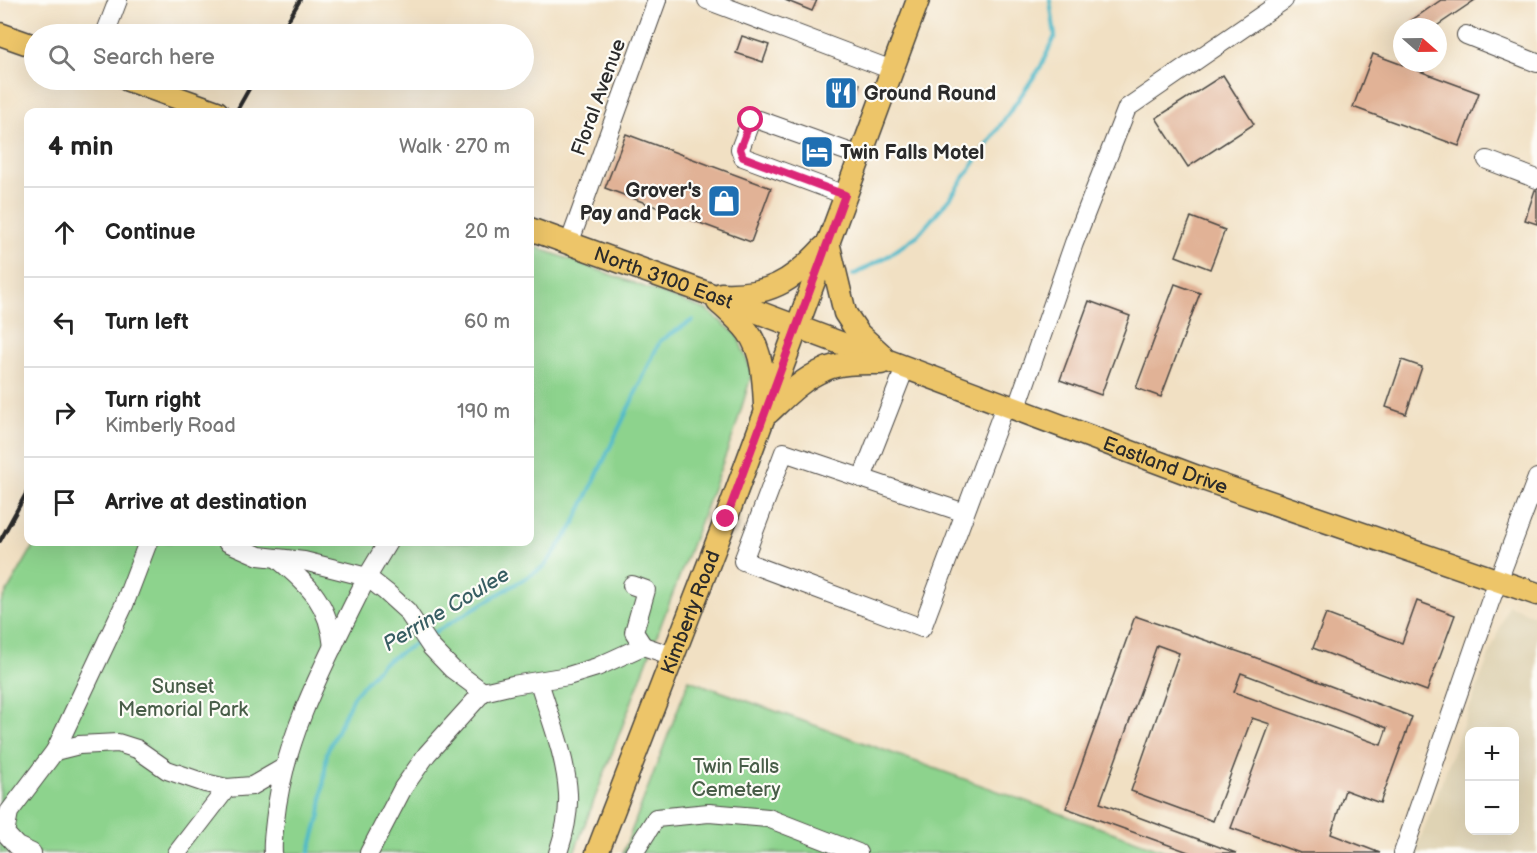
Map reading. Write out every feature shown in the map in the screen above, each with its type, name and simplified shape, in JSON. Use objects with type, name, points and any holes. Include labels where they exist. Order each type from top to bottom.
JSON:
[{"type":"main road","name":"Kimberly Road","points":[[597,853],[765,417],[796,327],[918,0]]},
{"type":"main road","points":[[0,34],[24,42]]},
{"type":"main road","points":[[156,90],[206,108]]},
{"type":"main road","name":"North 3100 East","points":[[534,231],[796,327]]},
{"type":"main road","points":[[707,293],[757,293],[775,287],[806,266],[828,243]]},
{"type":"main road","points":[[828,243],[845,313],[859,334],[898,365]]},
{"type":"main road","points":[[707,293],[737,319],[750,334],[760,362],[764,384],[765,417]]},
{"type":"main road","name":"Eastland Drive","points":[[796,327],[1200,478],[1537,594]]},
{"type":"main road","points":[[765,417],[802,382],[826,369],[857,364],[898,365]]},
{"type":"street","points":[[109,24],[118,0]]},
{"type":"street","name":"Floral Avenue","points":[[569,244],[657,0]]},
{"type":"street","points":[[707,0],[892,70]]},
{"type":"street","points":[[965,513],[784,452],[743,561],[922,628],[965,513],[1010,408],[1127,108],[1284,0]]},
{"type":"street","points":[[1466,35],[1537,63]]},
{"type":"street","points":[[845,195],[743,157],[740,149],[751,120],[759,120],[860,156]]},
{"type":"street","points":[[1487,160],[1537,178]]},
{"type":"street","points":[[862,478],[898,365]]},
{"type":"street","points":[[1403,853],[1537,478]]},
{"type":"street","points":[[32,853],[17,846],[5,833],[9,812],[55,751],[120,614],[146,546]]},
{"type":"street","points":[[236,546],[260,556],[279,560],[304,561],[367,578],[407,611],[431,647],[452,669],[483,692]]},
{"type":"street","points":[[273,853],[277,804],[285,767],[303,714],[367,578],[386,546]]},
{"type":"street","points":[[279,560],[301,578],[319,599],[331,627],[333,648]]},
{"type":"street","points":[[632,585],[646,590],[634,632],[643,646],[673,656]]},
{"type":"street","points":[[369,853],[409,780],[427,754],[483,692],[513,684],[568,676],[597,667],[643,646]]},
{"type":"street","points":[[539,682],[562,759],[568,795],[564,835],[558,853]]},
{"type":"street","points":[[55,751],[79,745],[118,743],[137,749],[167,770],[227,788],[252,786],[285,767]]},
{"type":"street","points":[[252,786],[277,804]]},
{"type":"street","points":[[177,853],[227,788]]},
{"type":"street","points":[[634,853],[656,818],[709,813],[768,818],[858,853]]},
{"type":"shaded area","points":[[1508,605],[1537,616],[1537,853],[1415,853]]},
{"type":"green space","name":"Sunset Memorial Park","points":[[534,246],[707,310],[737,335],[752,373],[734,433],[574,853],[0,853],[0,604],[34,546],[534,546]]},
{"type":"green space","name":"Twin Falls Cemetery","points":[[689,680],[1170,853],[623,853]]},
{"type":"building","points":[[785,0],[817,0],[812,11]]},
{"type":"building","points":[[1441,0],[1475,0],[1447,19],[1415,18]]},
{"type":"building","points":[[742,36],[769,45],[763,62],[736,53]]},
{"type":"building","points":[[1373,54],[1393,61],[1393,72],[1422,72],[1479,93],[1459,146],[1353,107]]},
{"type":"building","points":[[1223,75],[1254,124],[1188,167],[1156,118]]},
{"type":"building","points":[[838,76],[860,84],[851,106],[830,98]]},
{"type":"building","points":[[626,134],[771,188],[751,242],[605,188]]},
{"type":"building","points":[[1535,190],[1537,190],[1537,224],[1525,220]]},
{"type":"building","points":[[1191,217],[1225,230],[1210,269],[1176,256]]},
{"type":"building","points":[[1175,284],[1200,293],[1161,397],[1136,388]]},
{"type":"building","points":[[1089,301],[1130,316],[1101,395],[1060,380]]},
{"type":"building","points":[[1402,360],[1422,367],[1406,414],[1386,407]]},
{"type":"building","points":[[1417,601],[1455,615],[1427,691],[1313,648],[1326,614],[1402,643]]},
{"type":"building","points":[[1135,616],[1254,657],[1412,717],[1380,803],[1345,790],[1331,834],[1380,853],[1300,853],[1231,828],[1270,724],[1252,718],[1213,821],[1131,791],[1179,653],[1157,645],[1100,803],[1236,853],[1191,853],[1066,808]],"holes":[[[1241,673],[1387,728],[1381,745],[1234,692]]]},
{"type":"waterway","name":"Perrine Coulee","points":[[853,275],[888,256],[918,235],[950,198],[1040,68],[1055,36],[1050,0]]},
{"type":"waterway","name":"Perrine Coulee","points":[[430,635],[544,567],[572,528],[660,341],[693,320]]},
{"type":"waterway","name":"Perrine Coulee","points":[[309,853],[320,815],[327,752],[354,695],[382,664],[421,640]]},
{"type":"railway","points":[[286,24],[300,0]]},
{"type":"railway","points":[[238,108],[248,90]]},
{"type":"railway","points":[[0,541],[24,497]]},
{"type":"place","name":"Ground Round","points":[[841,93]]},
{"type":"place","name":"Twin Falls Motel","points":[[817,152]]},
{"type":"place","name":"Grover's Pay and Pack","points":[[724,201]]},
{"type":"route","points":[[726,519],[845,195],[743,157],[740,149],[751,120]]}]
